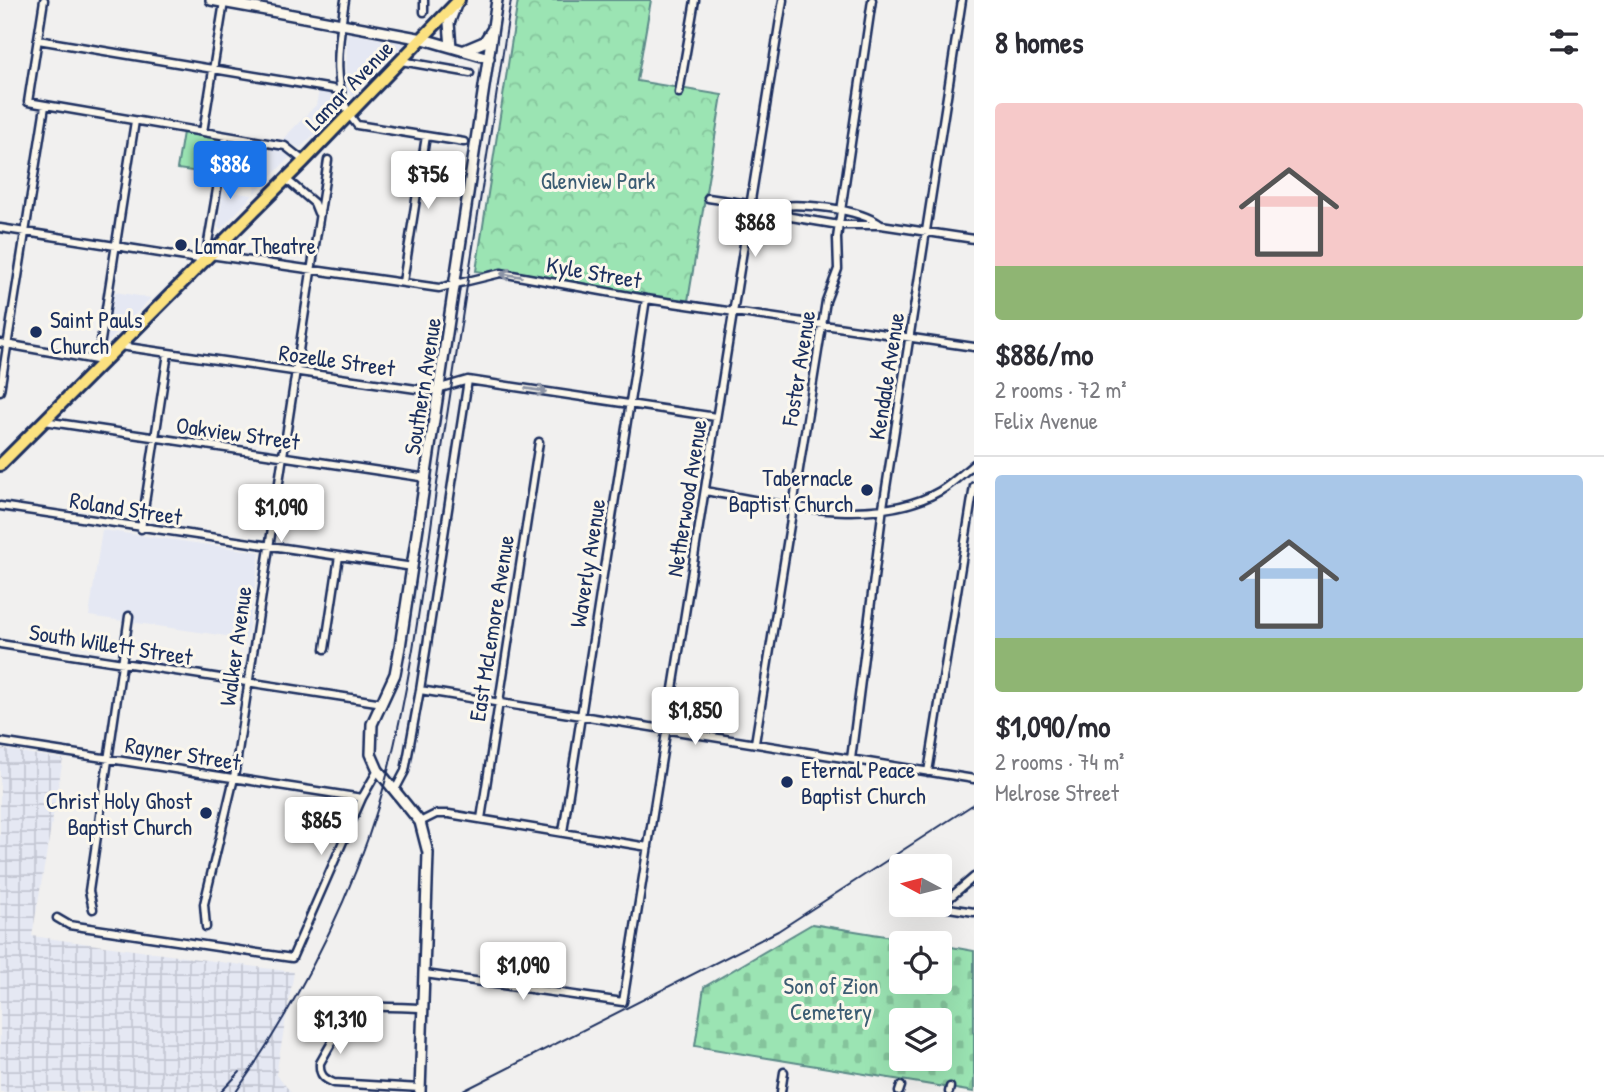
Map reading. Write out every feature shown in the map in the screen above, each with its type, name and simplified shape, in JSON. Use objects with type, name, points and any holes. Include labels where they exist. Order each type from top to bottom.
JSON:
[{"type":"main road","points":[[211,0],[253,4],[423,39],[489,58]]},
{"type":"main road","name":"Southern Avenue","points":[[395,790],[378,770],[369,738],[372,724],[395,674],[474,169],[496,0]]},
{"type":"main road","points":[[452,47],[449,23],[456,1]]},
{"type":"main road","name":"Lamar Avenue","points":[[0,466],[100,361],[304,161],[423,39],[456,1]]},
{"type":"main road","points":[[463,51],[484,42],[493,29]]},
{"type":"main road","points":[[395,790],[419,822],[428,853],[420,1090]]},
{"type":"street","points":[[44,0],[28,103],[285,146],[304,161]]},
{"type":"street","points":[[345,0],[339,90],[357,125],[464,142]]},
{"type":"street","points":[[424,0],[424,12]]},
{"type":"street","points":[[680,93],[695,0]]},
{"type":"street","name":"Netherwood Avenue","points":[[425,974],[623,1002],[783,0]]},
{"type":"street","name":"Foster Avenue","points":[[755,743],[826,301],[838,269],[839,225],[872,0]]},
{"type":"street","name":"Kendale Avenue","points":[[851,759],[883,507],[962,0]]},
{"type":"street","points":[[203,132],[224,2]]},
{"type":"street","points":[[38,40],[339,90]]},
{"type":"street","points":[[401,61],[470,73]]},
{"type":"street","points":[[0,391],[3,344],[45,106]]},
{"type":"street","points":[[3,344],[100,361],[135,121]]},
{"type":"street","points":[[207,258],[226,136]]},
{"type":"street","points":[[403,282],[426,136]]},
{"type":"street","name":"Walker Avenue","points":[[205,927],[204,905],[234,778],[328,160]]},
{"type":"street","points":[[286,179],[314,203],[319,215]]},
{"type":"street","points":[[708,198],[770,207],[791,217],[839,225],[881,225],[974,239]]},
{"type":"street","points":[[770,207],[790,204],[841,212],[870,217],[881,225]]},
{"type":"street","name":"Kyle Street","points":[[0,228],[116,246],[439,288],[501,273],[646,299],[974,347]]},
{"type":"street","name":"Waverly Avenue","points":[[563,832],[646,299]]},
{"type":"street","name":"Rozelle Street","points":[[118,346],[430,391],[468,380],[716,418]]},
{"type":"street","points":[[141,529],[168,353]]},
{"type":"street","name":"Southern Avenue","points":[[395,790],[405,771],[420,690],[468,380]]},
{"type":"street","name":"Oakview Street","points":[[44,421],[427,478]]},
{"type":"street","name":"East McLemore Avenue","points":[[481,819],[539,442]]},
{"type":"street","points":[[705,491],[794,507],[836,510],[883,507],[909,504],[939,491],[974,464]]},
{"type":"street","points":[[928,772],[974,486]]},
{"type":"street","name":"Roland Street","points":[[0,506],[267,548],[412,567]]},
{"type":"street","points":[[325,649],[339,556]]},
{"type":"street","points":[[93,909],[89,891],[130,616]]},
{"type":"street","name":"South Willett Street","points":[[0,644],[383,703]]},
{"type":"street","points":[[420,690],[974,779]]},
{"type":"street","name":"Rayner Street","points":[[0,742],[362,798]]},
{"type":"street","points":[[57,918],[69,925],[292,958],[362,798],[378,770]]},
{"type":"street","points":[[419,822],[436,814],[648,847]]},
{"type":"street","points":[[952,896],[974,877]]},
{"type":"street","points":[[952,908],[974,912]]},
{"type":"street","points":[[420,1090],[334,1083],[324,1079],[319,1071],[320,1063],[347,1016],[357,1008],[424,1008]]},
{"type":"street","points":[[781,1092],[784,1072]]},
{"type":"shaded area","points":[[347,33],[405,43],[352,96],[346,89]]},
{"type":"shaded area","points":[[319,91],[336,96],[339,103],[337,112],[300,148],[282,140],[316,105]]},
{"type":"shaded area","points":[[260,147],[282,150],[290,157],[254,194]]},
{"type":"shaded area","points":[[223,191],[253,195],[221,229],[218,228]]},
{"type":"shaded area","points":[[115,292],[151,298],[107,343],[106,342]]},
{"type":"shaded area","points":[[102,530],[260,552],[247,639],[89,616]]},
{"type":"shaded area","points":[[0,749],[63,759],[32,936],[294,972],[276,1075],[291,1092],[0,1092]]},
{"type":"green space","name":"Glenview Park","points":[[518,0],[651,0],[637,81],[722,95],[688,301],[476,271]]},
{"type":"green space","points":[[183,132],[221,137],[214,174],[177,169]]},
{"type":"green space","name":"Son of Zion Cemetery","points":[[812,924],[889,937],[889,994],[952,994],[952,947],[974,951],[974,1092],[695,1046],[704,987]]},
{"type":"railway","points":[[236,1092],[305,981],[343,903],[374,821],[386,779],[413,651],[511,0]]},
{"type":"railway","points":[[461,1092],[778,931],[974,804]]},
{"type":"railway","points":[[221,1092],[240,1072]]},
{"type":"place","name":"Lamar Theatre","points":[[181,245]]},
{"type":"place","name":"Saint Pauls Church","points":[[36,332]]},
{"type":"place","name":"Tabernacle Baptist Church","points":[[867,490]]},
{"type":"place","name":"Eternal Peace Baptist Church","points":[[787,782]]},
{"type":"place","name":"Christ Holy Ghost Baptist Church","points":[[206,813]]}]
